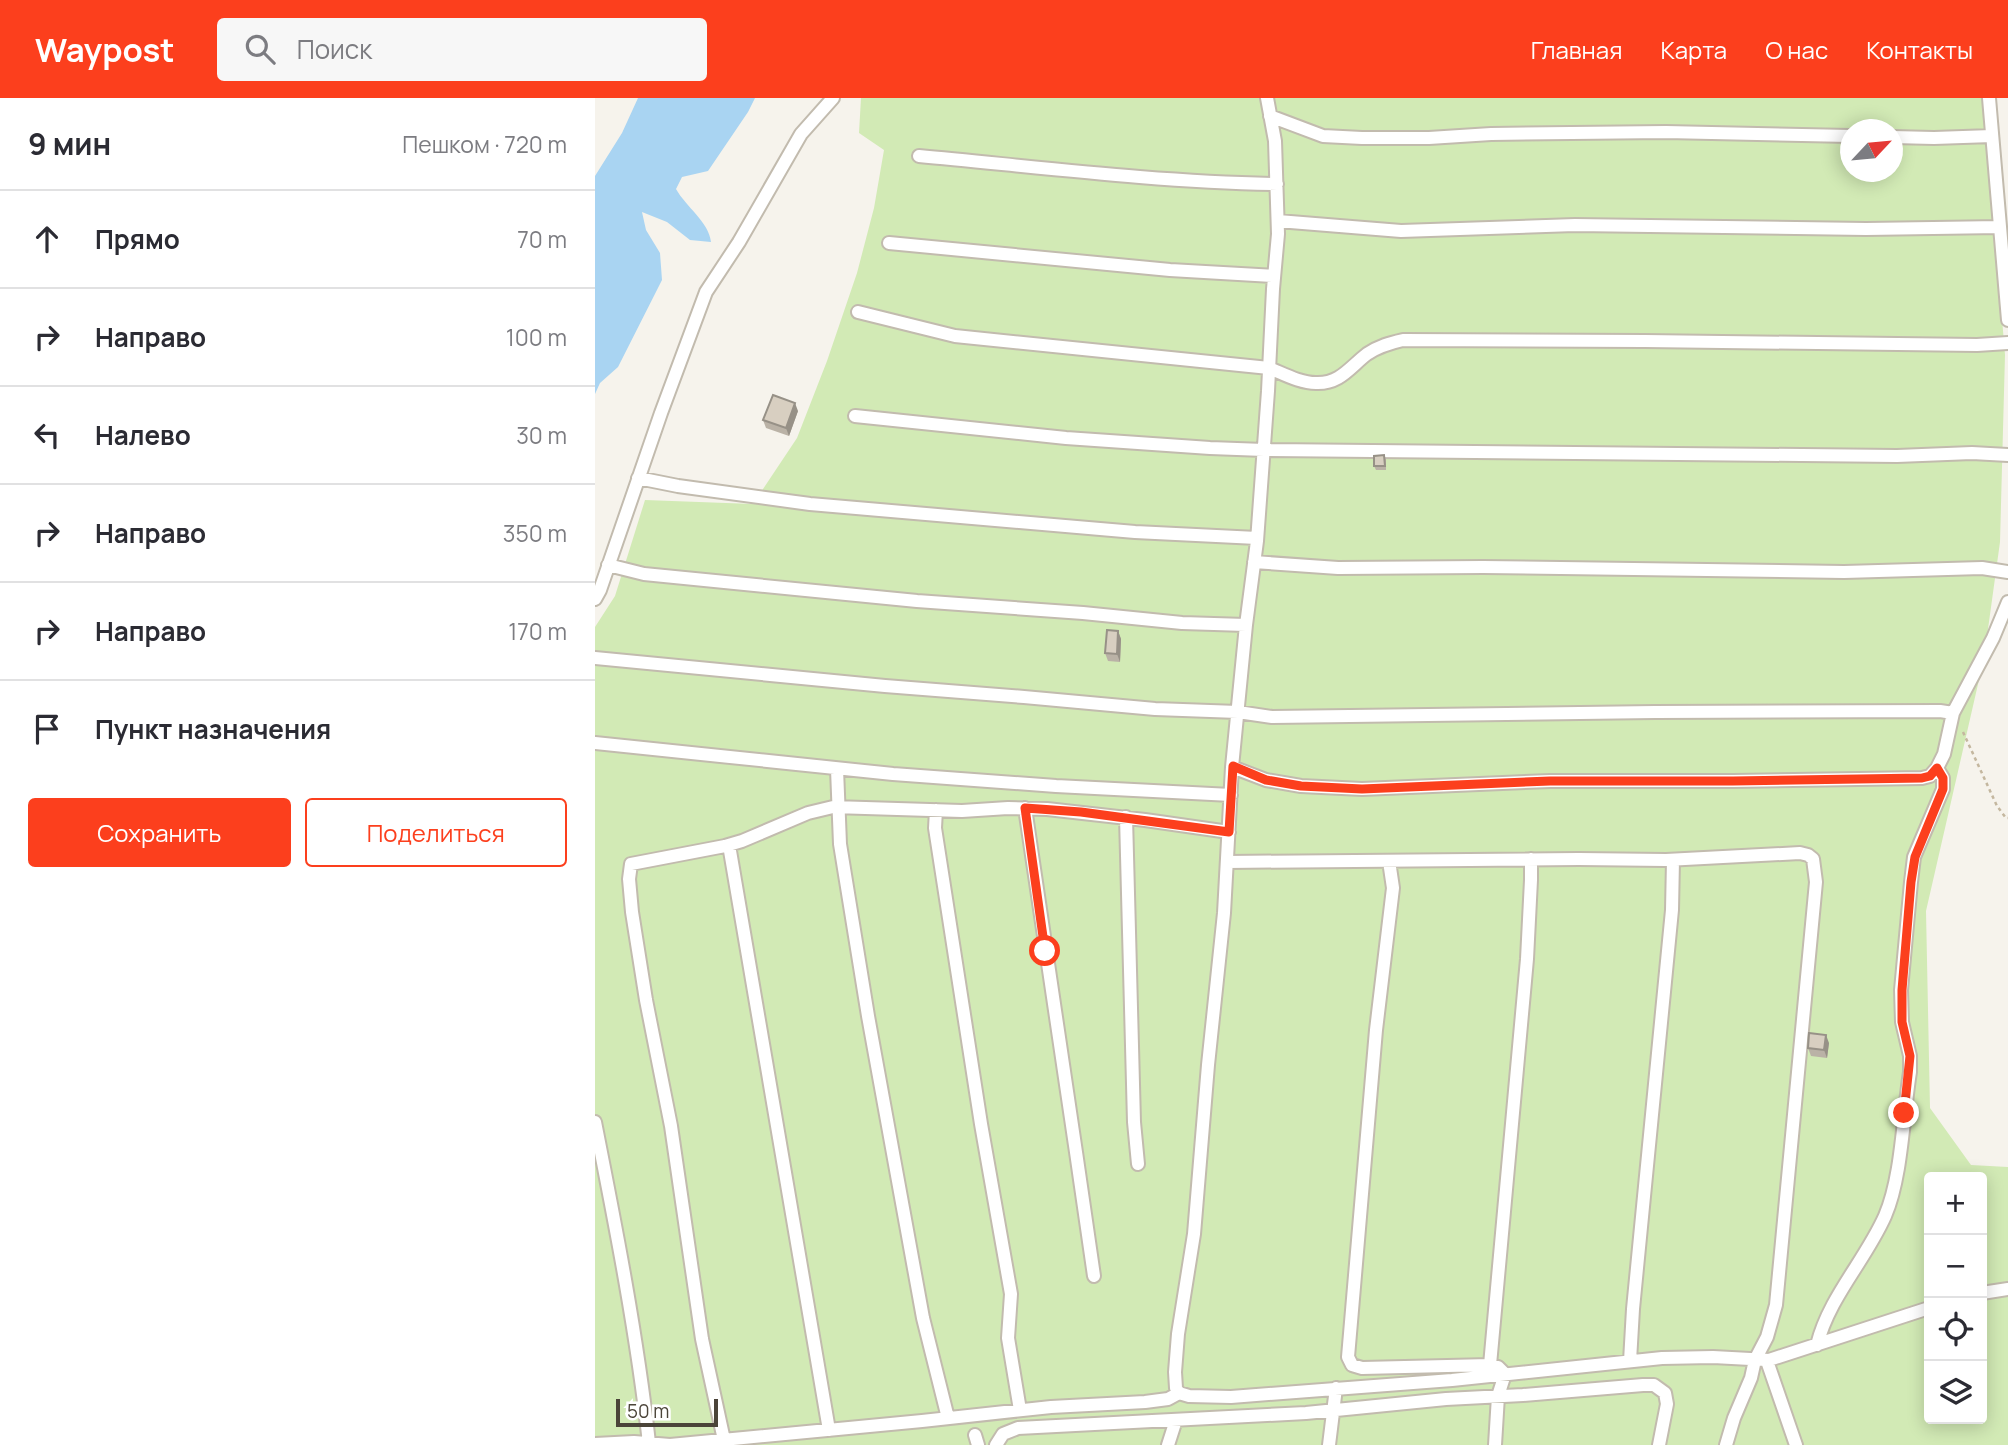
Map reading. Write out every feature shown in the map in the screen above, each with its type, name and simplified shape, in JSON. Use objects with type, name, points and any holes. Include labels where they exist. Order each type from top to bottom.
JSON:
[{"type":"street","points":[[595,599],[706,292],[740,242],[801,134],[833,98]]},
{"type":"street","points":[[1267,98],[1275,141],[1278,221],[1264,450],[1233,766],[1224,913],[1194,1234],[1178,1334],[1176,1388],[1179,1393],[1189,1396],[1231,1397],[1688,1357],[1761,1361],[1924,1310]]},
{"type":"street","points":[[1989,98],[2008,320]]},
{"type":"street","points":[[1270,116],[1323,136],[1362,138],[1666,132],[1840,136]]},
{"type":"street","points":[[1903,137],[1992,136]]},
{"type":"street","points":[[919,156],[1095,173],[1237,184],[1277,184]]},
{"type":"street","points":[[1278,221],[1401,231],[1576,225],[1840,229],[2000,227]]},
{"type":"street","points":[[889,243],[1170,270],[1274,276]]},
{"type":"street","points":[[858,312],[955,336],[1269,368],[1303,382],[1317,384],[1332,382],[1345,375],[1367,354],[1385,344],[1403,340],[1977,345],[2008,343]]},
{"type":"street","points":[[855,416],[1066,438],[1264,450],[2008,455]]},
{"type":"street","points":[[638,478],[810,505],[1135,532],[1257,538]]},
{"type":"street","points":[[1254,562],[1338,568],[1482,567],[1844,572],[1982,568],[2008,572]]},
{"type":"street","points":[[608,565],[644,574],[890,598],[1182,623],[1247,625]]},
{"type":"street","points":[[1233,766],[1266,780],[1301,786],[1362,789],[1550,781],[1922,778],[1930,776],[1944,754],[1954,713],[2008,603]]},
{"type":"street","points":[[595,658],[885,686],[1155,709],[1238,712],[1272,717],[1655,712],[1954,713]]},
{"type":"street","points":[[595,743],[837,769],[1056,786],[1231,795]]},
{"type":"street","points":[[1818,1345],[1821,1330],[1831,1308],[1874,1238],[1892,1197],[1910,1072],[1910,1056],[1902,1022],[1902,990],[1911,882],[1915,857],[1943,789],[1943,778],[1937,768]]},
{"type":"street","points":[[837,769],[840,844],[868,1016],[923,1318],[948,1418]]},
{"type":"street","points":[[725,1440],[702,1339],[671,1126],[646,1000],[629,880],[631,864],[729,845],[808,813],[840,807],[936,810],[1025,808],[1126,817],[1229,832]]},
{"type":"street","points":[[1025,808],[1094,1276]]},
{"type":"street","points":[[936,810],[935,828],[981,1124],[1011,1294],[1008,1338],[1020,1410]]},
{"type":"street","points":[[1126,817],[1134,1122],[1138,1164]]},
{"type":"street","points":[[729,845],[829,1430]]},
{"type":"street","points":[[1227,862],[1673,860],[1800,853],[1813,859],[1816,882],[1776,1305],[1761,1361],[1734,1418],[1727,1445]]},
{"type":"street","points":[[1490,1365],[1527,959],[1531,859]]},
{"type":"street","points":[[1630,1361],[1672,910],[1673,860]]},
{"type":"street","points":[[1389,861],[1393,888],[1377,1030],[1348,1357],[1353,1365],[1362,1368],[1490,1365],[1498,1367],[1505,1374]]},
{"type":"street","points":[[595,1122],[644,1396],[649,1443]]},
{"type":"street","points":[[1987,1292],[2008,1289]]},
{"type":"street","points":[[1761,1361],[1796,1445]]},
{"type":"street","points":[[1496,1445],[1498,1396],[1505,1374]]},
{"type":"street","points":[[996,1445],[1003,1434],[1018,1428],[1306,1413],[1446,1399],[1654,1385],[1665,1393],[1667,1404],[1659,1445]]},
{"type":"street","points":[[1329,1445],[1336,1388]]},
{"type":"street","points":[[595,1444],[670,1444],[725,1440],[1020,1410],[1145,1402],[1168,1399],[1179,1393]]},
{"type":"street","points":[[1168,1445],[1177,1420]]},
{"type":"path","points":[[1954,713],[1997,806],[2008,818]]},
{"type":"green space","points":[[861,98],[1984,98],[2005,355],[2000,542],[1984,658],[1926,911],[1930,1108],[1971,1165],[2008,1167],[2008,1445],[595,1445],[595,627],[615,596],[645,500],[753,504],[797,438],[857,273],[874,208],[884,150],[859,133]]},
{"type":"water","points":[[638,98],[755,98],[708,171],[682,177],[676,189],[702,221],[711,242],[690,240],[667,222],[642,212],[646,230],[660,253],[662,280],[618,367],[600,383],[595,394],[595,176],[622,133]]},
{"type":"building","points":[[773,395],[795,403],[786,428],[763,420]]},
{"type":"building","points":[[1384,455],[1385,466],[1374,466],[1374,456]]},
{"type":"building","points":[[1107,630],[1118,631],[1117,654],[1105,653]]},
{"type":"building","points":[[1809,1033],[1826,1035],[1824,1050],[1808,1048]]},
{"type":"route","points":[[1045,951],[1025,808],[1081,812],[1229,832],[1233,766],[1266,780],[1301,786],[1362,789],[1550,781],[1922,778],[1930,776],[1937,768],[1943,778],[1943,789],[1915,857],[1911,882],[1902,990],[1902,1022],[1910,1056],[1904,1113]]}]
